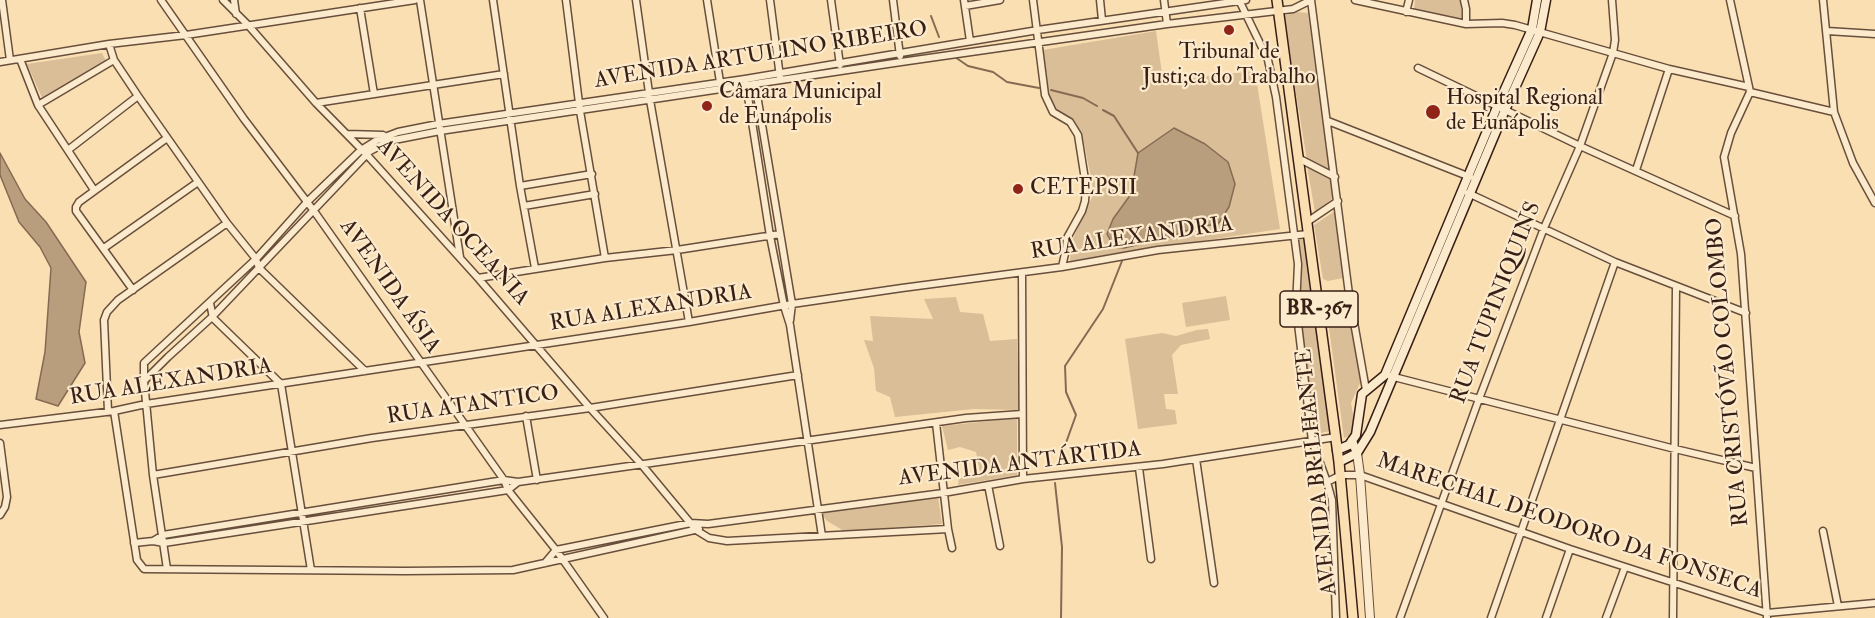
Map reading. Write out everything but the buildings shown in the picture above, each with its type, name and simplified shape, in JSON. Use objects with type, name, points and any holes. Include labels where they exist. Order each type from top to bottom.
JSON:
[{"type":"main road","name":"AVENIDA BRILHANTE","points":[[1277,0],[1341,475],[1353,618]]},
{"type":"main road","points":[[1536,31],[1537,0]]},
{"type":"main road","points":[[1339,462],[1357,453],[1370,432],[1405,334],[1536,31],[1546,0]]},
{"type":"main road","points":[[1337,450],[1345,448],[1356,435],[1361,396],[1389,376]]},
{"type":"main road","points":[[1368,389],[1384,397]]},
{"type":"main road","points":[[1359,407],[1377,415]]},
{"type":"street","points":[[2,0],[10,60]]},
{"type":"street","name":"AVENIDA ÁSIA","points":[[161,0],[244,119],[314,210],[504,480],[508,490],[556,550],[604,618]]},
{"type":"street","name":"AVENIDA OCEANIA","points":[[223,0],[478,278],[696,530]]},
{"type":"street","points":[[234,0],[236,14]]},
{"type":"street","points":[[0,62],[109,44],[186,35],[418,0],[460,258]]},
{"type":"street","points":[[493,0],[520,186],[535,268]]},
{"type":"street","points":[[566,0],[580,111],[605,258]]},
{"type":"street","points":[[636,0],[650,100],[689,322]]},
{"type":"street","points":[[707,0],[720,82]]},
{"type":"street","points":[[770,0],[780,81]]},
{"type":"street","points":[[831,0],[841,71]]},
{"type":"street","points":[[893,0],[901,62]]},
{"type":"street","points":[[970,41],[964,3],[1000,0]]},
{"type":"street","points":[[1033,0],[1048,104],[1053,112],[1070,122],[1078,135],[1086,186],[1082,211],[1066,238],[1062,267]]},
{"type":"street","points":[[1100,0],[1102,20]]},
{"type":"street","points":[[1164,0],[1167,24]]},
{"type":"street","points":[[1241,0],[1270,65],[1276,97],[1298,271],[1296,307],[1298,335],[1312,441],[1328,482],[1332,500],[1336,618]]},
{"type":"street","name":"AVENIDA ARTULINO RIBEIRO","points":[[144,381],[144,363],[256,259],[307,202],[387,135],[510,117],[579,103],[745,79],[1038,30],[1241,0]]},
{"type":"street","points":[[1311,0],[1349,294],[1368,389]]},
{"type":"street","name":"AVENIDA ARTULINO RIBEIRO","points":[[510,117],[580,111],[1039,42],[1246,13],[1293,9],[1311,0]]},
{"type":"street","points":[[1354,0],[1466,24],[1502,23],[1834,112]]},
{"type":"street","points":[[1406,12],[1408,0]]},
{"type":"street","points":[[1464,0],[1466,24]]},
{"type":"street","name":"RUA TUPINIQUINS","points":[[1400,618],[1479,399],[1544,228],[1580,146],[1613,53],[1615,40],[1612,0]]},
{"type":"street","points":[[1730,0],[1750,89]]},
{"type":"street","points":[[1823,0],[1834,112],[1853,163],[1875,203]]},
{"type":"street","points":[[360,8],[374,93]]},
{"type":"street","points":[[1827,31],[1875,34]]},
{"type":"street","points":[[109,44],[114,60],[138,96],[227,223],[256,259],[259,268],[365,371]]},
{"type":"street","points":[[20,59],[38,105],[94,190]]},
{"type":"street","points":[[38,105],[114,60]]},
{"type":"street","points":[[1418,68],[1580,146],[1735,216]]},
{"type":"street","points":[[1636,170],[1669,69]]},
{"type":"street","points":[[316,103],[504,74]]},
{"type":"street","points":[[754,77],[792,304],[790,325]]},
{"type":"street","points":[[745,79],[770,236],[790,325],[822,536]]},
{"type":"street","name":"RUA CRISTÓVÃO COLOMBO","points":[[1750,89],[1731,133],[1724,157],[1741,254],[1767,616]]},
{"type":"street","points":[[68,150],[138,96]]},
{"type":"street","points":[[1328,124],[1329,121],[1473,178]]},
{"type":"street","name":"AVENIDA ARTULINO RIBEIRO","points":[[144,381],[212,317],[314,210],[364,153],[389,141],[439,128]]},
{"type":"street","points":[[347,134],[387,135]]},
{"type":"street","points":[[133,290],[76,211],[76,204],[167,138]]},
{"type":"street","points":[[1298,158],[1335,177]]},
{"type":"street","points":[[520,186],[592,174]]},
{"type":"street","points":[[104,248],[198,182]]},
{"type":"street","points":[[1466,192],[1615,262],[1746,312]]},
{"type":"street","points":[[524,206],[595,194]]},
{"type":"street","points":[[1307,222],[1338,201]]},
{"type":"street","points":[[227,223],[117,301],[107,312],[104,320],[111,411],[134,543],[153,541],[164,543],[508,490],[518,482]]},
{"type":"street","points":[[478,278],[780,234]]},
{"type":"street","name":"RUA ALEXANDRIA","points":[[0,425],[111,411],[538,346],[792,304],[1022,273],[1158,250],[1308,234]]},
{"type":"street","points":[[1491,618],[1615,262]]},
{"type":"street","points":[[1022,273],[1023,479]]},
{"type":"street","points":[[1673,618],[1676,287]]},
{"type":"street","points":[[1318,302],[1349,294]]},
{"type":"street","points":[[210,303],[212,317],[281,384],[311,570]]},
{"type":"street","name":"RUA ATANTICO","points":[[153,475],[291,451],[590,408],[798,375]]},
{"type":"street","points":[[1389,376],[1756,468]]},
{"type":"street","points":[[144,381],[153,475],[167,569]]},
{"type":"street","points":[[153,541],[163,535],[504,480],[518,482],[537,480],[807,439],[966,418],[1022,414]]},
{"type":"street","points":[[526,416],[537,480]]},
{"type":"street","points":[[936,423],[943,493],[952,548]]},
{"type":"street","name":"AVENIDA ANTÁRTIDA","points":[[556,550],[691,523],[708,524],[943,493],[1023,479],[1139,468],[1336,437]]},
{"type":"street","points":[[1352,441],[1357,453],[1360,475],[1370,618]]},
{"type":"street","points":[[0,443],[7,502],[0,514]]},
{"type":"street","points":[[1196,459],[1214,583]]},
{"type":"street","points":[[1139,468],[1151,559]]},
{"type":"street","points":[[1328,482],[1341,475]]},
{"type":"street","name":"MARECHAL DEODORO DA FONSECA","points":[[1341,475],[1360,475],[1767,616],[1875,603]]},
{"type":"street","points":[[988,485],[1000,546]]},
{"type":"street","name":"AVENIDA ANTÁRTIDA","points":[[134,543],[137,560],[142,567],[148,569],[513,570],[696,530],[708,524]]},
{"type":"street","points":[[696,530],[709,537],[727,541],[948,529]]},
{"type":"street","points":[[1823,531],[1838,606]]},
{"type":"street","points":[[1546,618],[1570,549]]},
{"type":"street","points":[[545,563],[556,550]]},
{"type":"street","points":[[1606,618],[1625,567]]},
{"type":"street","points":[[1828,608],[1830,618]]},
{"type":"shaded area","points":[[1415,0],[1461,0],[1462,20],[1414,10]]},
{"type":"shaded area","points":[[1297,12],[1308,13],[1330,171],[1307,160],[1283,16]]},
{"type":"shaded area","points":[[1156,31],[1163,81],[1255,71],[1280,229],[1070,261],[1071,243],[1094,193],[1082,133],[1046,99],[1043,50]]},
{"type":"shaded area","points":[[102,53],[107,63],[43,100],[27,64]]},
{"type":"shaded area","points":[[1174,128],[1205,144],[1228,162],[1235,184],[1229,207],[1218,224],[1197,227],[1169,237],[1124,248],[1114,247],[1107,234],[1113,219],[1131,194],[1138,153]]},
{"type":"shaded area","points":[[0,153],[25,199],[46,222],[86,282],[79,332],[85,363],[58,406],[36,399],[45,352],[51,268],[40,247],[19,222],[0,175]]},
{"type":"shaded area","points":[[1307,166],[1331,178],[1333,198],[1315,212]]},
{"type":"shaded area","points":[[1335,211],[1343,278],[1328,281],[1323,279],[1314,225]]},
{"type":"shaded area","points":[[1299,240],[1306,240],[1312,295],[1309,299],[1304,299],[1300,295],[1302,260]]},
{"type":"shaded area","points":[[1226,296],[1230,320],[1186,327],[1182,303]]},
{"type":"shaded area","points":[[956,297],[960,312],[983,314],[990,341],[1017,339],[1019,410],[974,409],[895,417],[890,397],[876,391],[874,368],[864,340],[873,341],[870,316],[933,319],[924,299]]},
{"type":"shaded area","points":[[1346,303],[1361,381],[1351,403],[1354,420],[1353,434],[1344,438],[1326,306]]},
{"type":"shaded area","points":[[1302,311],[1315,314],[1330,431],[1316,434],[1299,316]]},
{"type":"shaded area","points":[[1208,329],[1210,339],[1181,345],[1172,355],[1178,394],[1164,394],[1166,409],[1175,410],[1177,424],[1138,429],[1125,339],[1162,333],[1176,336]]},
{"type":"shaded area","points":[[1017,418],[1017,475],[958,485],[959,477],[980,473],[976,452],[960,447],[948,450],[942,426]]},
{"type":"shaded area","points":[[938,497],[942,524],[844,531],[827,521],[820,512]]},
{"type":"waterway","points":[[931,16],[939,37]]},
{"type":"waterway","points":[[955,57],[968,66],[993,72],[1007,82],[1039,88]]},
{"type":"waterway","points":[[1051,90],[1083,98],[1097,106]]},
{"type":"waterway","points":[[1103,110],[1114,116],[1138,153]]},
{"type":"waterway","points":[[1058,465],[1076,415],[1066,392],[1065,366],[1103,309],[1122,261]]},
{"type":"waterway","points":[[1055,483],[1062,547],[1061,618]]},
{"type":"place","name":"Tribunal de Justi;ca do Trabalho","points":[[1229,30]]},
{"type":"place","name":"Câmara Municipal de Eunápolis","points":[[707,106]]},
{"type":"place","name":"Hospital Regional de Eunápolis","points":[[1433,112]]},
{"type":"place","name":"CETEPSII","points":[[1018,189]]}]
